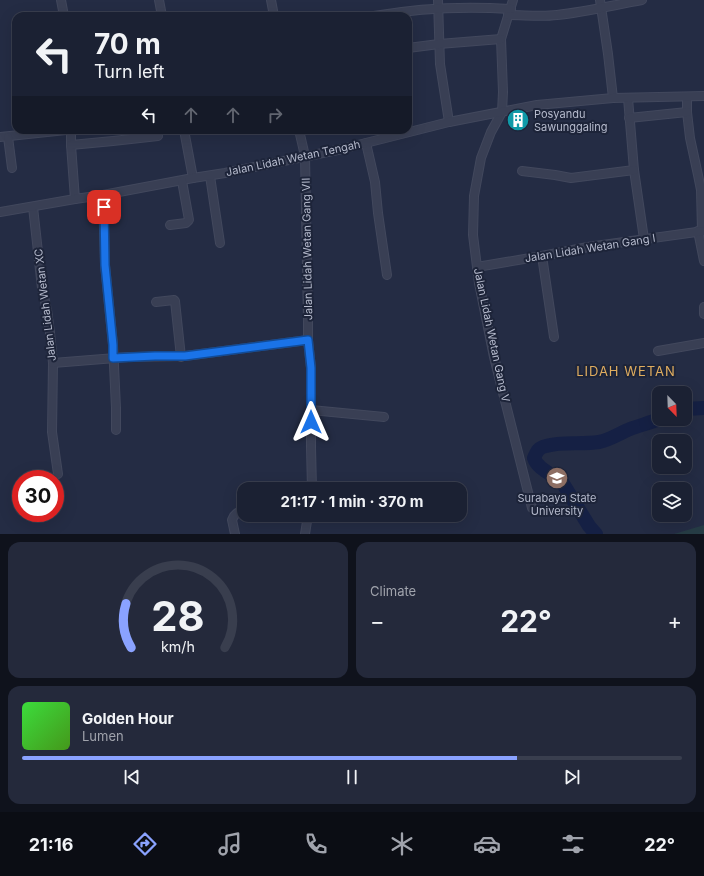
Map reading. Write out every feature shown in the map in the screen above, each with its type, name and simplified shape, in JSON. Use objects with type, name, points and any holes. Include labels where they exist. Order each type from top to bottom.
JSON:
[{"type":"street","points":[[61,0],[63,12]]},
{"type":"street","points":[[159,0],[161,12]]},
{"type":"street","points":[[271,0],[273,12]]},
{"type":"street","name":"Jalan Lidah Wetan Gang V","points":[[513,0],[501,39],[503,92],[502,112],[491,132],[481,158],[474,196],[473,236],[478,283],[494,356],[532,508]]},
{"type":"street","points":[[394,12],[438,4],[536,16],[557,15],[601,4],[642,0]]},
{"type":"street","points":[[438,4],[440,64],[449,122]]},
{"type":"street","points":[[601,4],[613,98]]},
{"type":"street","points":[[412,47],[501,39]]},
{"type":"street","name":"Jalan Lidah Wetan Tengah","points":[[412,131],[449,122],[537,106],[613,98],[704,96]]},
{"type":"street","points":[[687,97],[690,138],[701,190],[701,231],[704,261]]},
{"type":"street","points":[[628,98],[634,170],[644,239]]},
{"type":"street","points":[[630,118],[687,112]]},
{"type":"street","points":[[12,168],[4,137],[31,134]]},
{"type":"street","points":[[71,134],[75,199]]},
{"type":"street","points":[[185,134],[193,178]]},
{"type":"street","name":"Jalan Lidah Wetan Gang VII","points":[[300,134],[305,156],[308,340],[311,368],[312,482]]},
{"type":"street","name":"Jalan Lidah Wetan Tengah","points":[[0,212],[210,176],[402,134]]},
{"type":"street","points":[[71,145],[113,142],[158,136]]},
{"type":"street","points":[[366,143],[375,182],[387,275]]},
{"type":"street","points":[[522,172],[571,178],[634,170]]},
{"type":"street","points":[[210,176],[220,243]]},
{"type":"street","points":[[170,225],[186,223],[189,220],[182,181]]},
{"type":"street","points":[[103,195],[105,265],[113,345],[116,430]]},
{"type":"street","name":"Jalan Lidah Wetan XC","points":[[33,207],[42,288],[47,310],[53,363],[52,432],[57,470]]},
{"type":"street","name":"Jalan Lidah Wetan Gang I","points":[[477,267],[588,247],[701,231]]},
{"type":"street","points":[[542,256],[554,337]]},
{"type":"street","points":[[156,302],[176,301],[180,357]]},
{"type":"street","points":[[704,307],[704,314]]},
{"type":"street","points":[[53,363],[155,356],[180,357],[308,340]]},
{"type":"street","points":[[658,351],[704,343]]},
{"type":"street","points":[[311,410],[384,417]]},
{"type":"street","points":[[235,534],[232,520],[237,513]]},
{"type":"street","points":[[305,534],[307,522]]},
{"type":"shaded area","points":[[704,525],[704,534],[674,534]]},
{"type":"waterway","points":[[692,409],[704,408]]},
{"type":"waterway","points":[[596,534],[589,526],[562,482],[542,469],[536,462],[534,458],[536,453],[538,450],[546,446],[565,443],[592,443],[603,441],[652,421]]},
{"type":"place","name":"Posyandu Sawunggaling","points":[[518,120]]},
{"type":"place","name":"Surabaya State University","points":[[557,478]]},
{"type":"district","name":"LIDAH WETAN","points":[[626,371]]},
{"type":"route","points":[[104,207],[105,265],[113,358],[155,356],[180,357],[308,340],[311,368],[311,422]]}]
